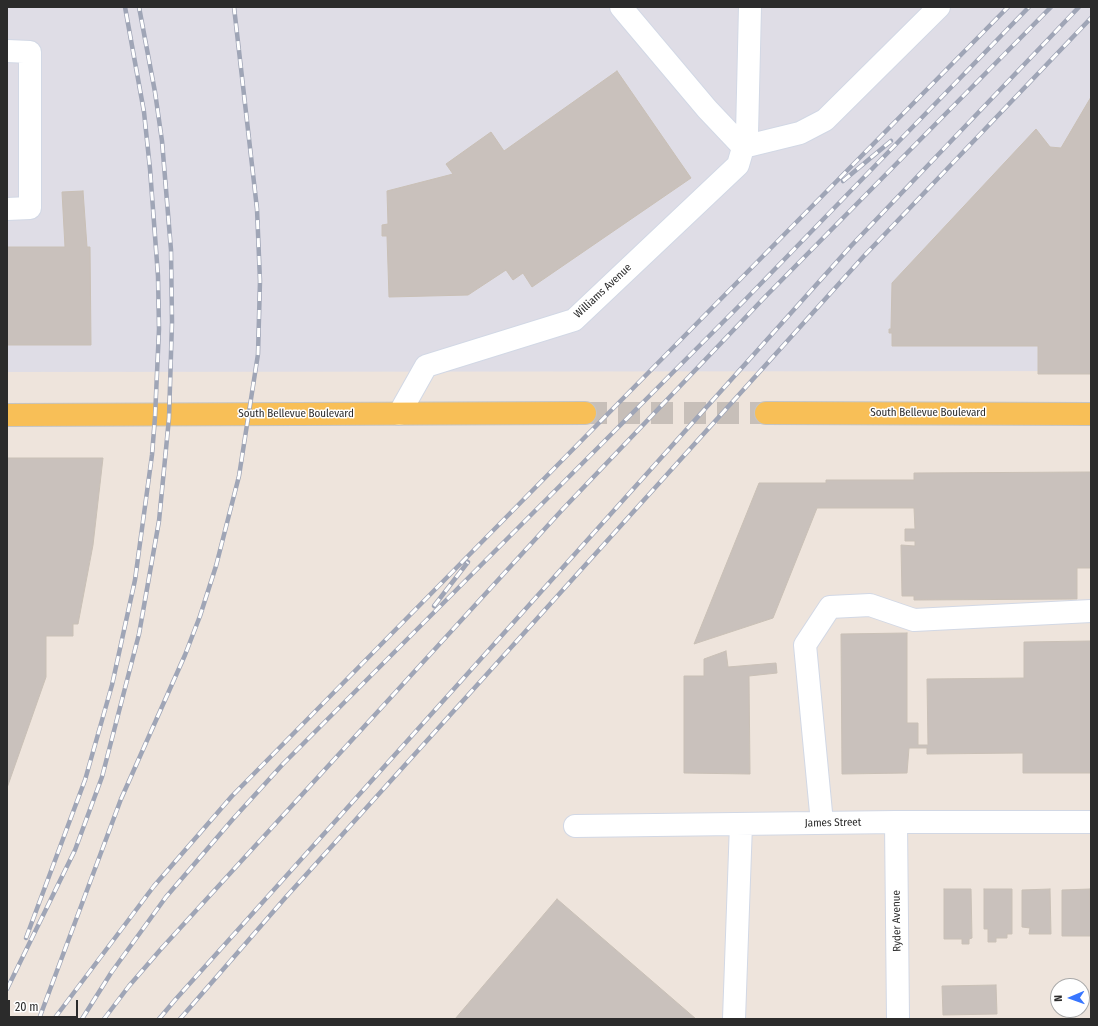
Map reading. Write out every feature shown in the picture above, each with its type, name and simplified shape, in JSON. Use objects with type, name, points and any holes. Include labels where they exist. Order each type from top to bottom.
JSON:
[{"type":"main road","name":"South Bellevue Boulevard","points":[[7,415],[585,413]]},
{"type":"main road","name":"South Bellevue Boulevard","points":[[766,413],[1091,414]]},
{"type":"street","points":[[621,7],[707,109],[743,147],[800,133],[825,120],[940,7]]},
{"type":"street","name":"Williams Avenue","points":[[399,414],[426,366],[574,320],[738,165],[747,134],[750,7]]},
{"type":"street","points":[[7,51],[30,52],[30,208],[7,209]]},
{"type":"street","points":[[822,823],[805,645],[830,607],[870,605],[914,620],[1091,611]]},
{"type":"street","name":"James Street","points":[[575,826],[896,822],[1091,822]]},
{"type":"street","name":"Ryder Avenue","points":[[896,822],[898,1019]]},
{"type":"street","points":[[734,1019],[741,824]]},
{"type":"shaded area","points":[[7,7],[1091,7],[1091,371],[7,372]]},
{"type":"building","points":[[617,71],[691,178],[532,287],[523,273],[513,280],[506,270],[468,295],[389,297],[387,236],[382,236],[382,225],[388,224],[387,191],[453,174],[446,164],[491,132],[504,151]]},
{"type":"building","points":[[1091,97],[1091,374],[1038,374],[1038,346],[892,346],[892,333],[889,333],[889,329],[891,329],[892,283],[1036,129],[1050,147],[1061,148]]},
{"type":"building","points":[[83,191],[87,247],[90,247],[91,345],[7,345],[7,247],[65,247],[62,192]]},
{"type":"building","points":[[7,458],[103,458],[93,545],[78,624],[73,624],[73,636],[46,636],[46,677],[7,788]]},
{"type":"building","points":[[1091,472],[1091,568],[1077,568],[1077,599],[914,600],[914,596],[902,596],[901,545],[915,546],[915,541],[905,541],[905,529],[915,529],[914,508],[817,508],[773,618],[694,644],[759,483],[826,483],[826,480],[914,480],[914,473]]},
{"type":"building","points":[[907,633],[907,723],[918,723],[918,745],[928,745],[927,679],[1024,678],[1024,642],[1091,641],[1091,773],[1023,773],[1023,753],[927,754],[927,748],[909,748],[907,773],[842,774],[841,634]]},
{"type":"building","points":[[726,651],[728,667],[776,663],[777,673],[749,676],[750,774],[684,773],[684,676],[704,676],[704,659]]},
{"type":"building","points":[[944,889],[971,889],[972,938],[969,939],[969,944],[962,944],[962,939],[944,939]]},
{"type":"building","points":[[984,889],[1012,889],[1012,934],[1007,934],[1007,938],[996,938],[996,942],[988,942],[988,929],[984,929]]},
{"type":"building","points":[[1050,889],[1051,934],[1029,934],[1030,928],[1022,927],[1022,890]]},
{"type":"building","points":[[1090,889],[1091,936],[1062,936],[1062,890]]},
{"type":"building","points":[[557,899],[696,1019],[455,1019]]},
{"type":"building","points":[[996,985],[997,1014],[943,1015],[942,986]]},
{"type":"tunnel","points":[[585,413],[766,413]]},
{"type":"railway","points":[[26,938],[85,780],[112,685],[135,580],[152,455],[159,329],[158,276],[144,112],[125,7]]},
{"type":"railway","points":[[7,989],[75,850],[102,777],[139,634],[159,521],[169,418],[172,322],[171,250],[162,141],[155,92],[139,7]]},
{"type":"railway","points":[[39,1019],[121,799],[185,655],[200,616],[216,566],[239,476],[258,354],[260,281],[257,209],[234,7]]},
{"type":"railway","points":[[54,1019],[154,886],[232,796],[1008,7]]},
{"type":"railway","points":[[82,1019],[111,973],[166,897],[233,819],[283,764],[744,301],[1029,7]]},
{"type":"railway","points":[[104,1019],[129,986],[161,949],[562,510],[764,298],[1051,7]]},
{"type":"railway","points":[[159,1019],[851,246],[1079,7]]},
{"type":"railway","points":[[180,1019],[286,897],[864,256],[1091,18]]},
{"type":"railway","points":[[843,181],[891,141]]},
{"type":"railway","points":[[434,606],[468,562]]}]
